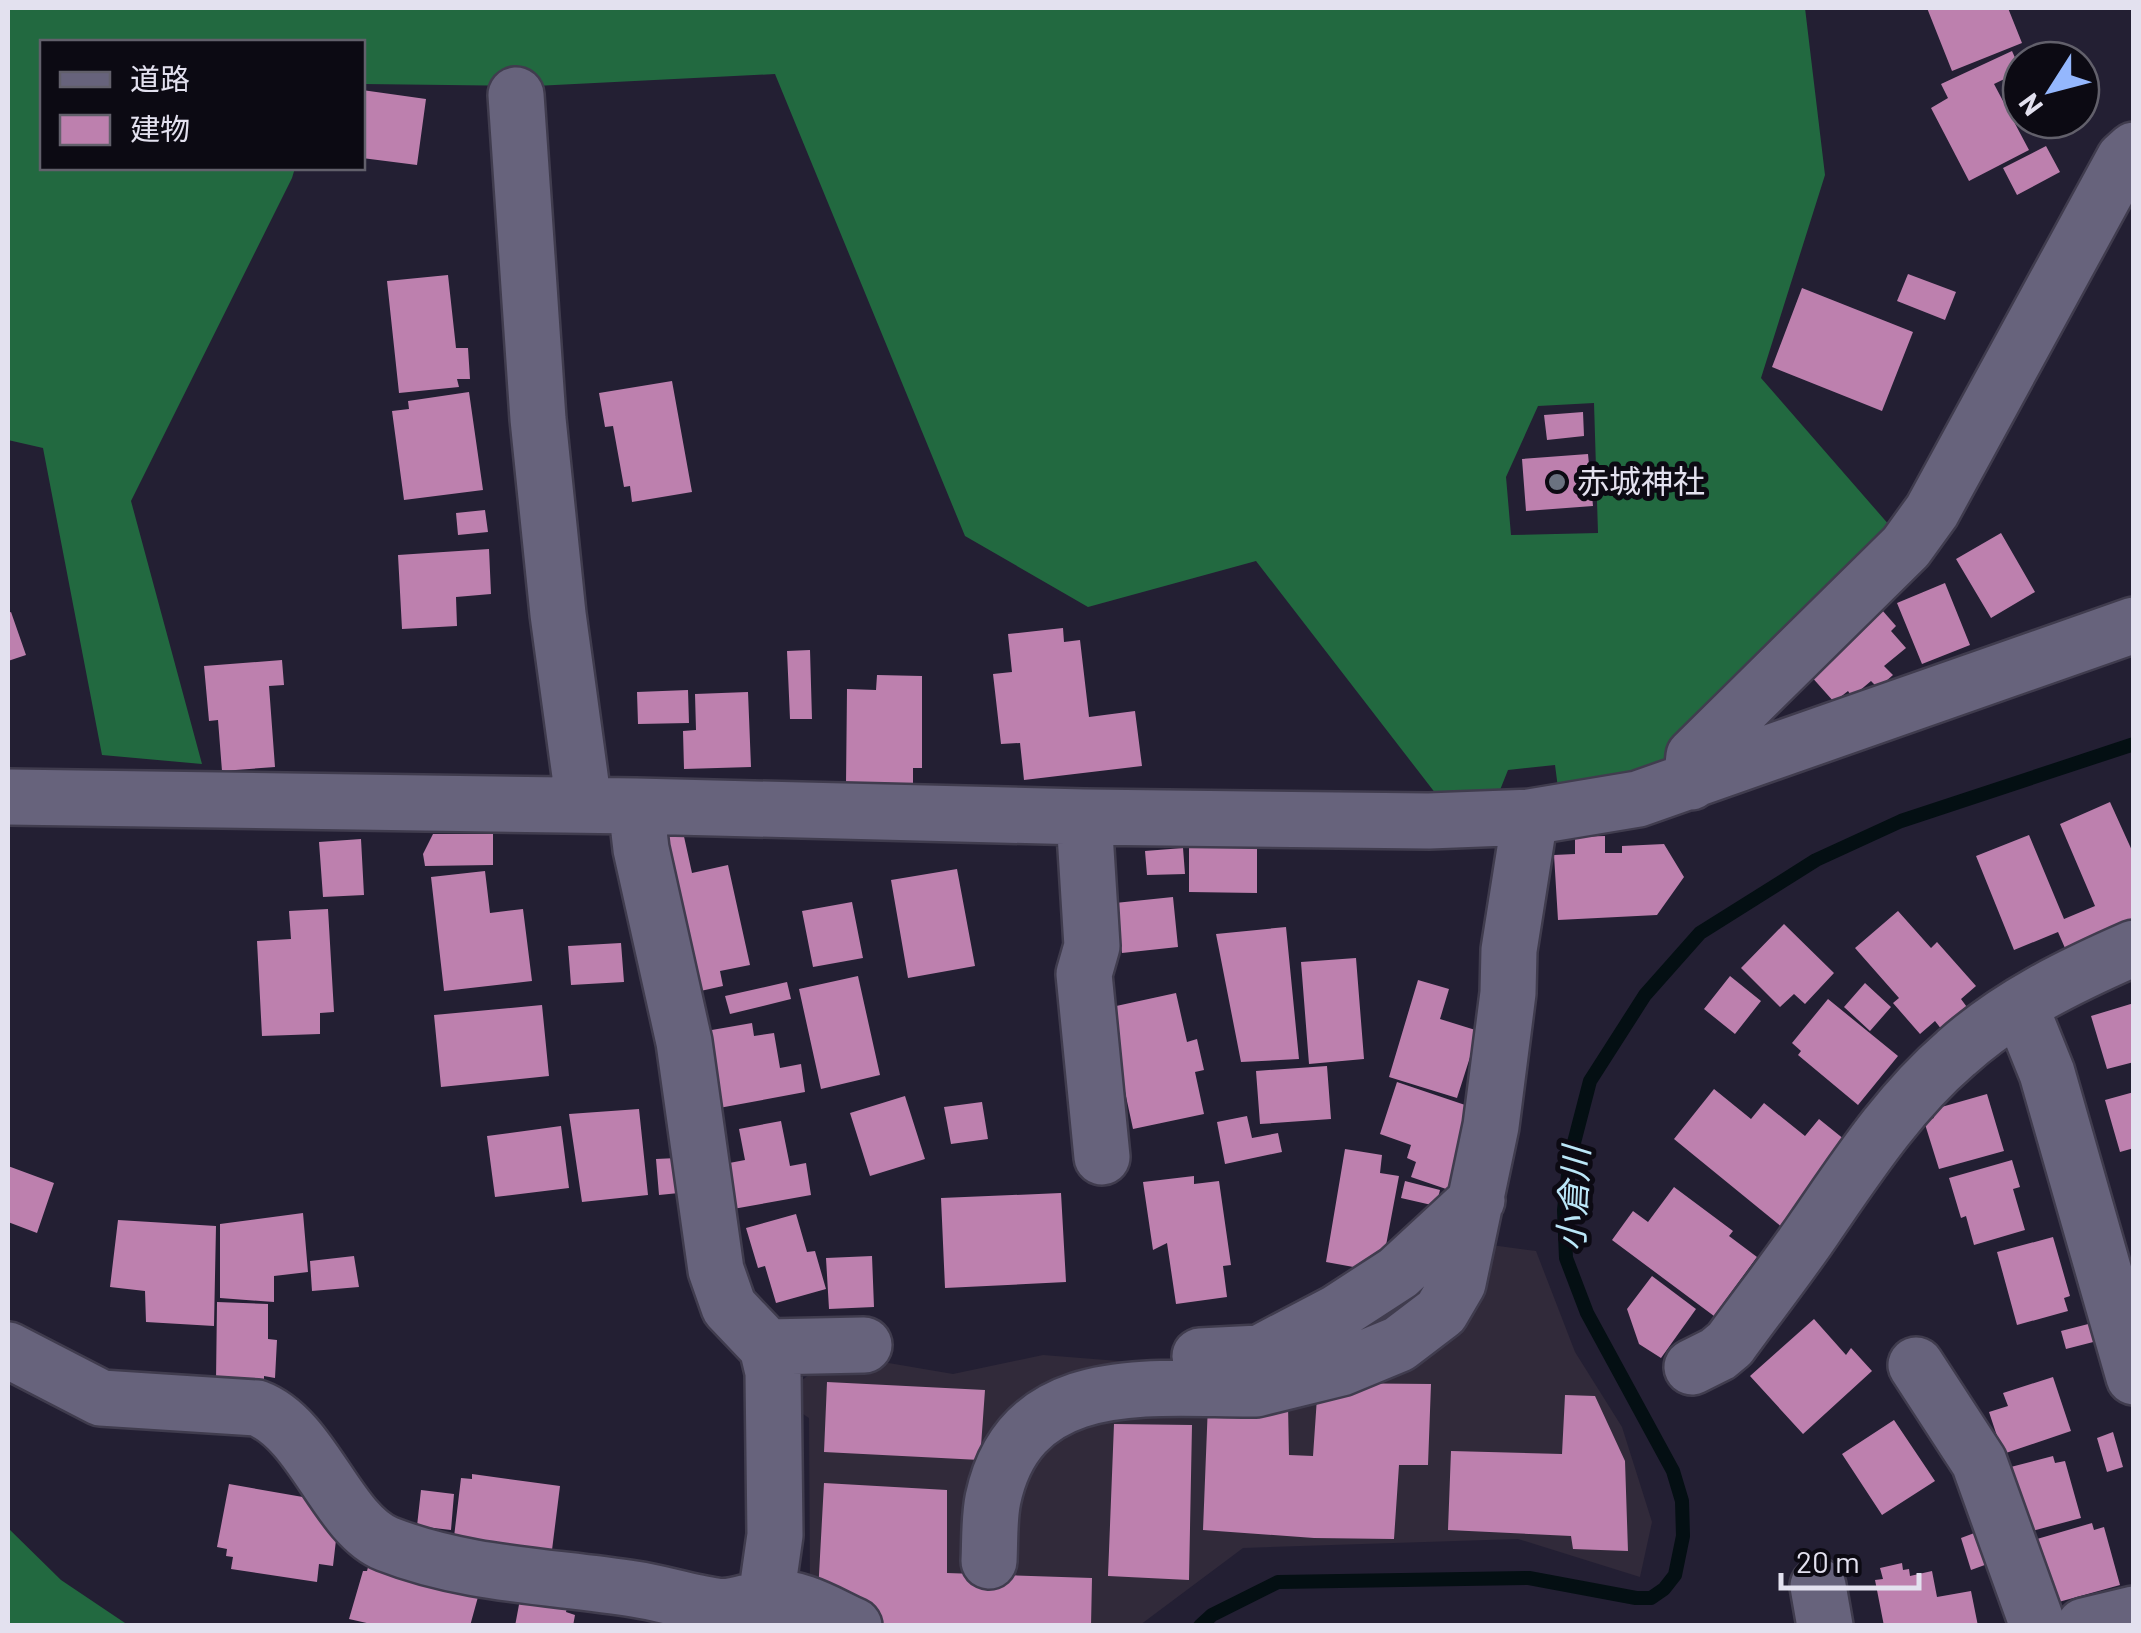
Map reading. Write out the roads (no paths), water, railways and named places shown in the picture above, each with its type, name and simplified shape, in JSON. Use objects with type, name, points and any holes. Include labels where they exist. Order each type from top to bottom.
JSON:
[{"type":"street","points":[[516,96],[538,420],[558,614],[610,805],[641,850],[684,1042],[716,1270],[729,1307],[767,1348],[773,1372],[775,1535],[766,1598]]},
{"type":"street","points":[[1691,782],[1694,756],[1906,547],[1932,511],[2124,158],[2134,150]]},
{"type":"street","points":[[8,797],[610,805],[1084,818],[1429,821],[1530,817],[1606,807],[1691,782],[2134,625]]},
{"type":"street","points":[[989,1560],[992,1501],[1003,1467],[1039,1420],[1065,1404],[1096,1393],[1281,1385],[1373,1357],[1399,1344],[1441,1312],[1458,1283],[1476,1200],[1503,1044],[1509,950],[1530,817]]},
{"type":"street","points":[[1084,818],[1092,946],[1084,974],[1102,1157]]},
{"type":"street","points":[[1692,1367],[1730,1344],[1876,1140],[1958,1051],[2066,977],[2134,948]]},
{"type":"street","points":[[2020,1006],[2047,1073],[2134,1377]]},
{"type":"street","points":[[1191,1356],[1260,1353],[1338,1312],[1398,1273],[1476,1200]]},
{"type":"street","points":[[767,1348],[864,1345]]},
{"type":"street","points":[[8,1350],[102,1398],[257,1408],[272,1413],[288,1426],[332,1487],[381,1542],[421,1556],[467,1568],[634,1589],[722,1608],[766,1598],[796,1599],[854,1626]]},
{"type":"street","points":[[1916,1365],[1990,1487],[2038,1626]]},
{"type":"street","points":[[2084,1626],[2134,1614]]},
{"type":"waterway","name":"小倉川","points":[[1200,1626],[1212,1615],[1278,1582],[1529,1578],[1636,1598],[1651,1598],[1664,1589],[1675,1575],[1683,1536],[1682,1501],[1673,1471],[1587,1313],[1566,1258],[1564,1210],[1570,1158],[1590,1081],[1645,995],[1700,933],[1816,860],[1901,821],[2134,744]]},
{"type":"place","name":"赤城神社","points":[[1557,482]]}]
